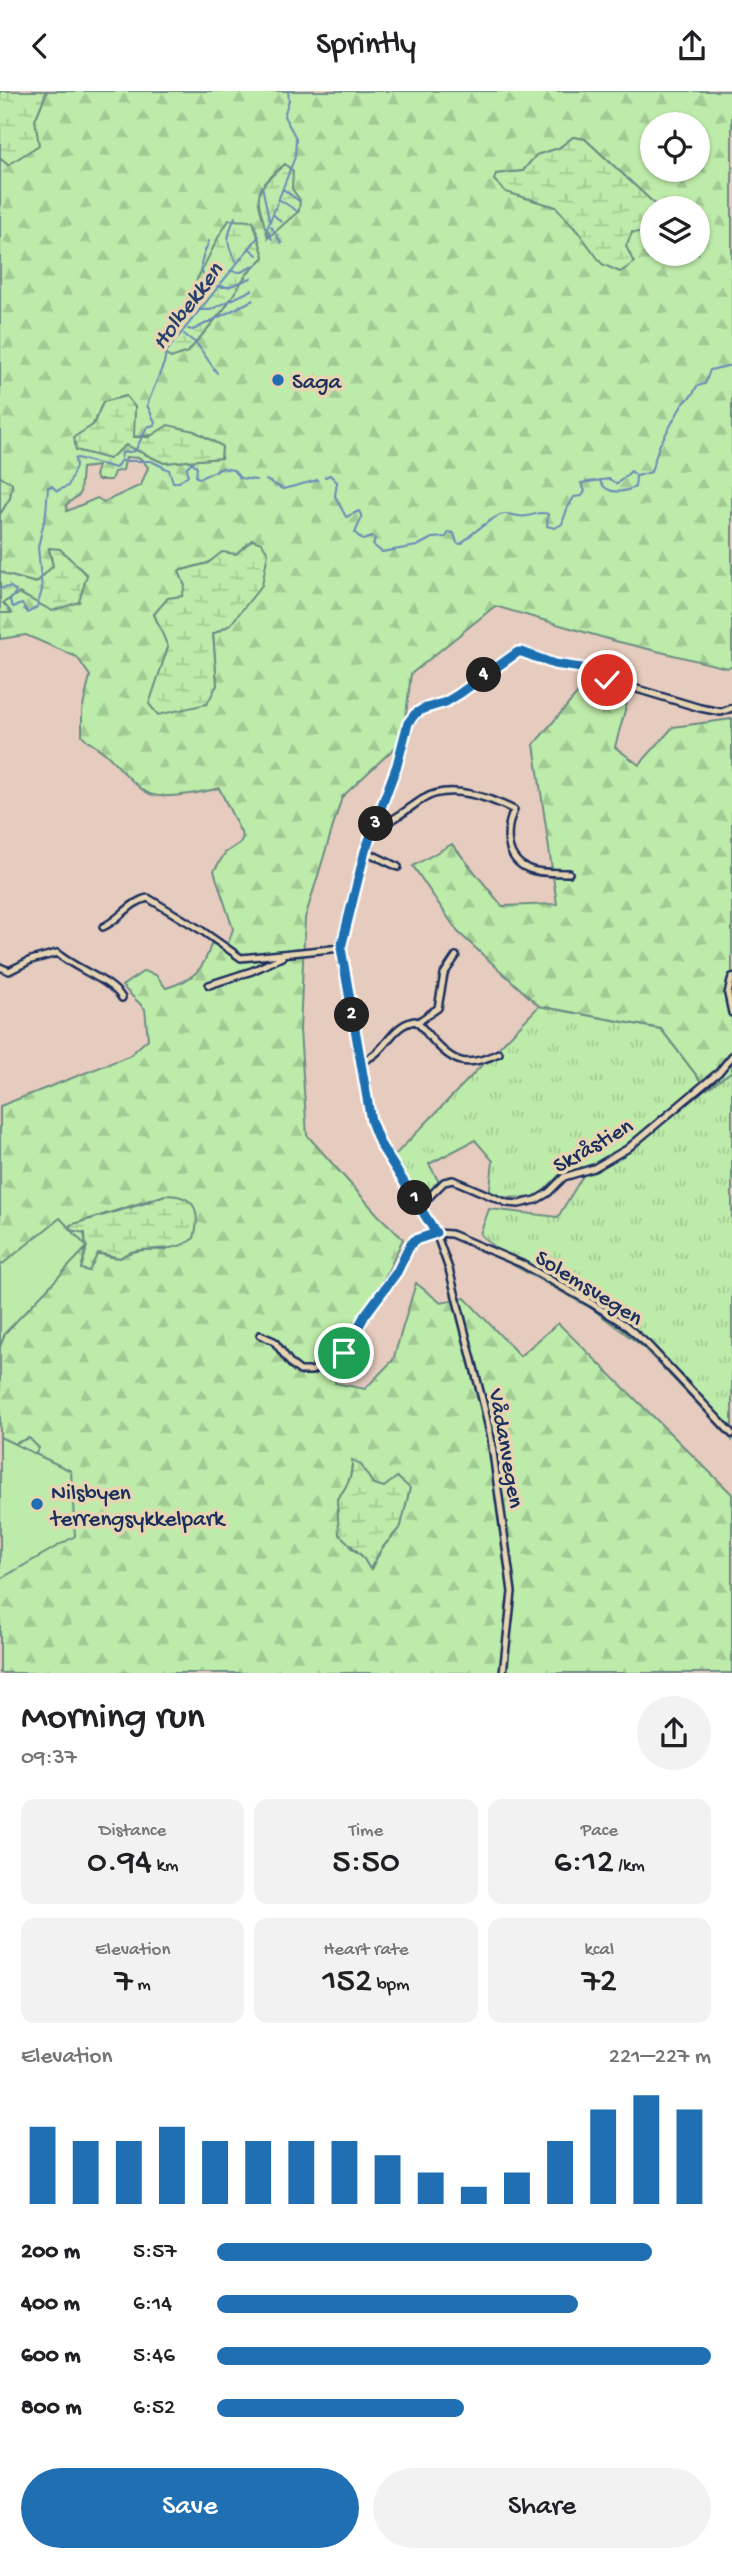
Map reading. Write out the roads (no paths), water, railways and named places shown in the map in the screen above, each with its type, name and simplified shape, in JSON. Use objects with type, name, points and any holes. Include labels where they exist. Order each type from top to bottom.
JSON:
[{"type":"street","name":"Vådanvegen","points":[[503,1673],[512,1592],[491,1438],[449,1269],[436,1233],[375,1133],[341,948],[365,851],[397,765],[408,723],[415,714],[446,702],[520,652],[554,664],[577,666],[607,680],[700,708],[721,712],[732,708]]},
{"type":"street","points":[[375,826],[397,818],[431,795],[445,792],[477,796],[514,810],[507,827],[508,838],[514,857],[521,864],[537,871],[569,873]]},
{"type":"street","points":[[365,851],[398,867]]},
{"type":"street","points":[[103,927],[118,919],[142,899],[150,898],[238,957],[341,948]]},
{"type":"street","points":[[0,967],[9,971],[31,960],[57,953],[69,964],[111,986],[122,998]]},
{"type":"street","points":[[209,985],[252,971],[285,955]]},
{"type":"street","points":[[360,1061],[376,1054],[400,1027],[429,1016],[440,1005],[444,974],[456,956]]},
{"type":"street","points":[[732,977],[728,998],[732,1013]]},
{"type":"street","points":[[418,1022],[438,1046],[455,1060],[477,1063],[499,1053]]},
{"type":"street","name":"Skråstien","points":[[419,1206],[443,1182],[453,1180],[507,1203],[519,1204],[536,1200],[548,1193],[564,1177],[594,1168],[627,1149],[711,1079],[732,1056]]},
{"type":"street","points":[[260,1335],[274,1341],[291,1364],[300,1371],[311,1371],[333,1362],[348,1347],[365,1315],[397,1272],[410,1245],[415,1240],[436,1233]]},
{"type":"street","name":"Solemsvegen","points":[[436,1233],[460,1237],[522,1264],[624,1324],[647,1344],[732,1434]]},
{"type":"waterway","points":[[272,239],[267,229],[295,157],[296,138],[284,116],[289,100],[288,91]]},
{"type":"waterway","points":[[262,186],[269,219]]},
{"type":"waterway","points":[[283,189],[299,201]]},
{"type":"waterway","points":[[280,200],[297,211]]},
{"type":"waterway","points":[[274,215],[281,222]]},
{"type":"waterway","points":[[235,217],[228,239],[236,261]]},
{"type":"waterway","points":[[271,226],[281,243]]},
{"type":"waterway","name":"Holbekken","points":[[121,459],[122,453],[135,451],[147,427],[154,425],[147,405],[166,352],[259,236]]},
{"type":"waterway","points":[[209,241],[201,269],[211,285],[228,287],[251,278]]},
{"type":"waterway","points":[[250,249],[257,255]]},
{"type":"waterway","points":[[230,271],[241,272],[258,264]]},
{"type":"waterway","points":[[201,310],[210,310],[252,290]]},
{"type":"waterway","points":[[188,329],[193,330],[253,300]]},
{"type":"waterway","points":[[184,334],[197,344],[217,373]]},
{"type":"waterway","points":[[325,477],[330,475],[337,482],[335,496],[346,517],[359,511],[362,517],[355,533],[363,540],[372,537],[375,539],[373,545],[382,552],[417,546],[432,538],[446,537],[449,532],[454,533],[457,543],[461,544],[475,531],[505,514],[524,516],[545,513],[548,514],[547,526],[555,528],[562,524],[574,497],[582,496],[585,491],[581,483],[609,479],[617,484],[631,471],[637,476],[651,472],[659,446],[682,405],[697,386],[705,384],[710,370],[732,365]]},
{"type":"waterway","points":[[0,588],[11,587],[16,591],[10,601],[13,607],[22,604],[28,613],[37,607],[42,590],[38,547],[46,513],[48,487],[52,486],[57,491],[68,486],[77,458],[116,468],[120,461],[151,461],[169,470],[173,482],[179,482],[188,475],[187,467],[192,462],[197,467],[196,477],[200,478],[222,468],[233,470],[240,478],[256,480]]},
{"type":"waterway","points":[[600,481],[611,491],[625,491],[635,487],[636,477]]},
{"type":"waterway","points":[[266,480],[283,489],[318,480]]},
{"type":"place","name":"Saga","points":[[278,380]]},
{"type":"place","name":"Nilsbyen terrengsykkelpark","points":[[37,1504]]}]
